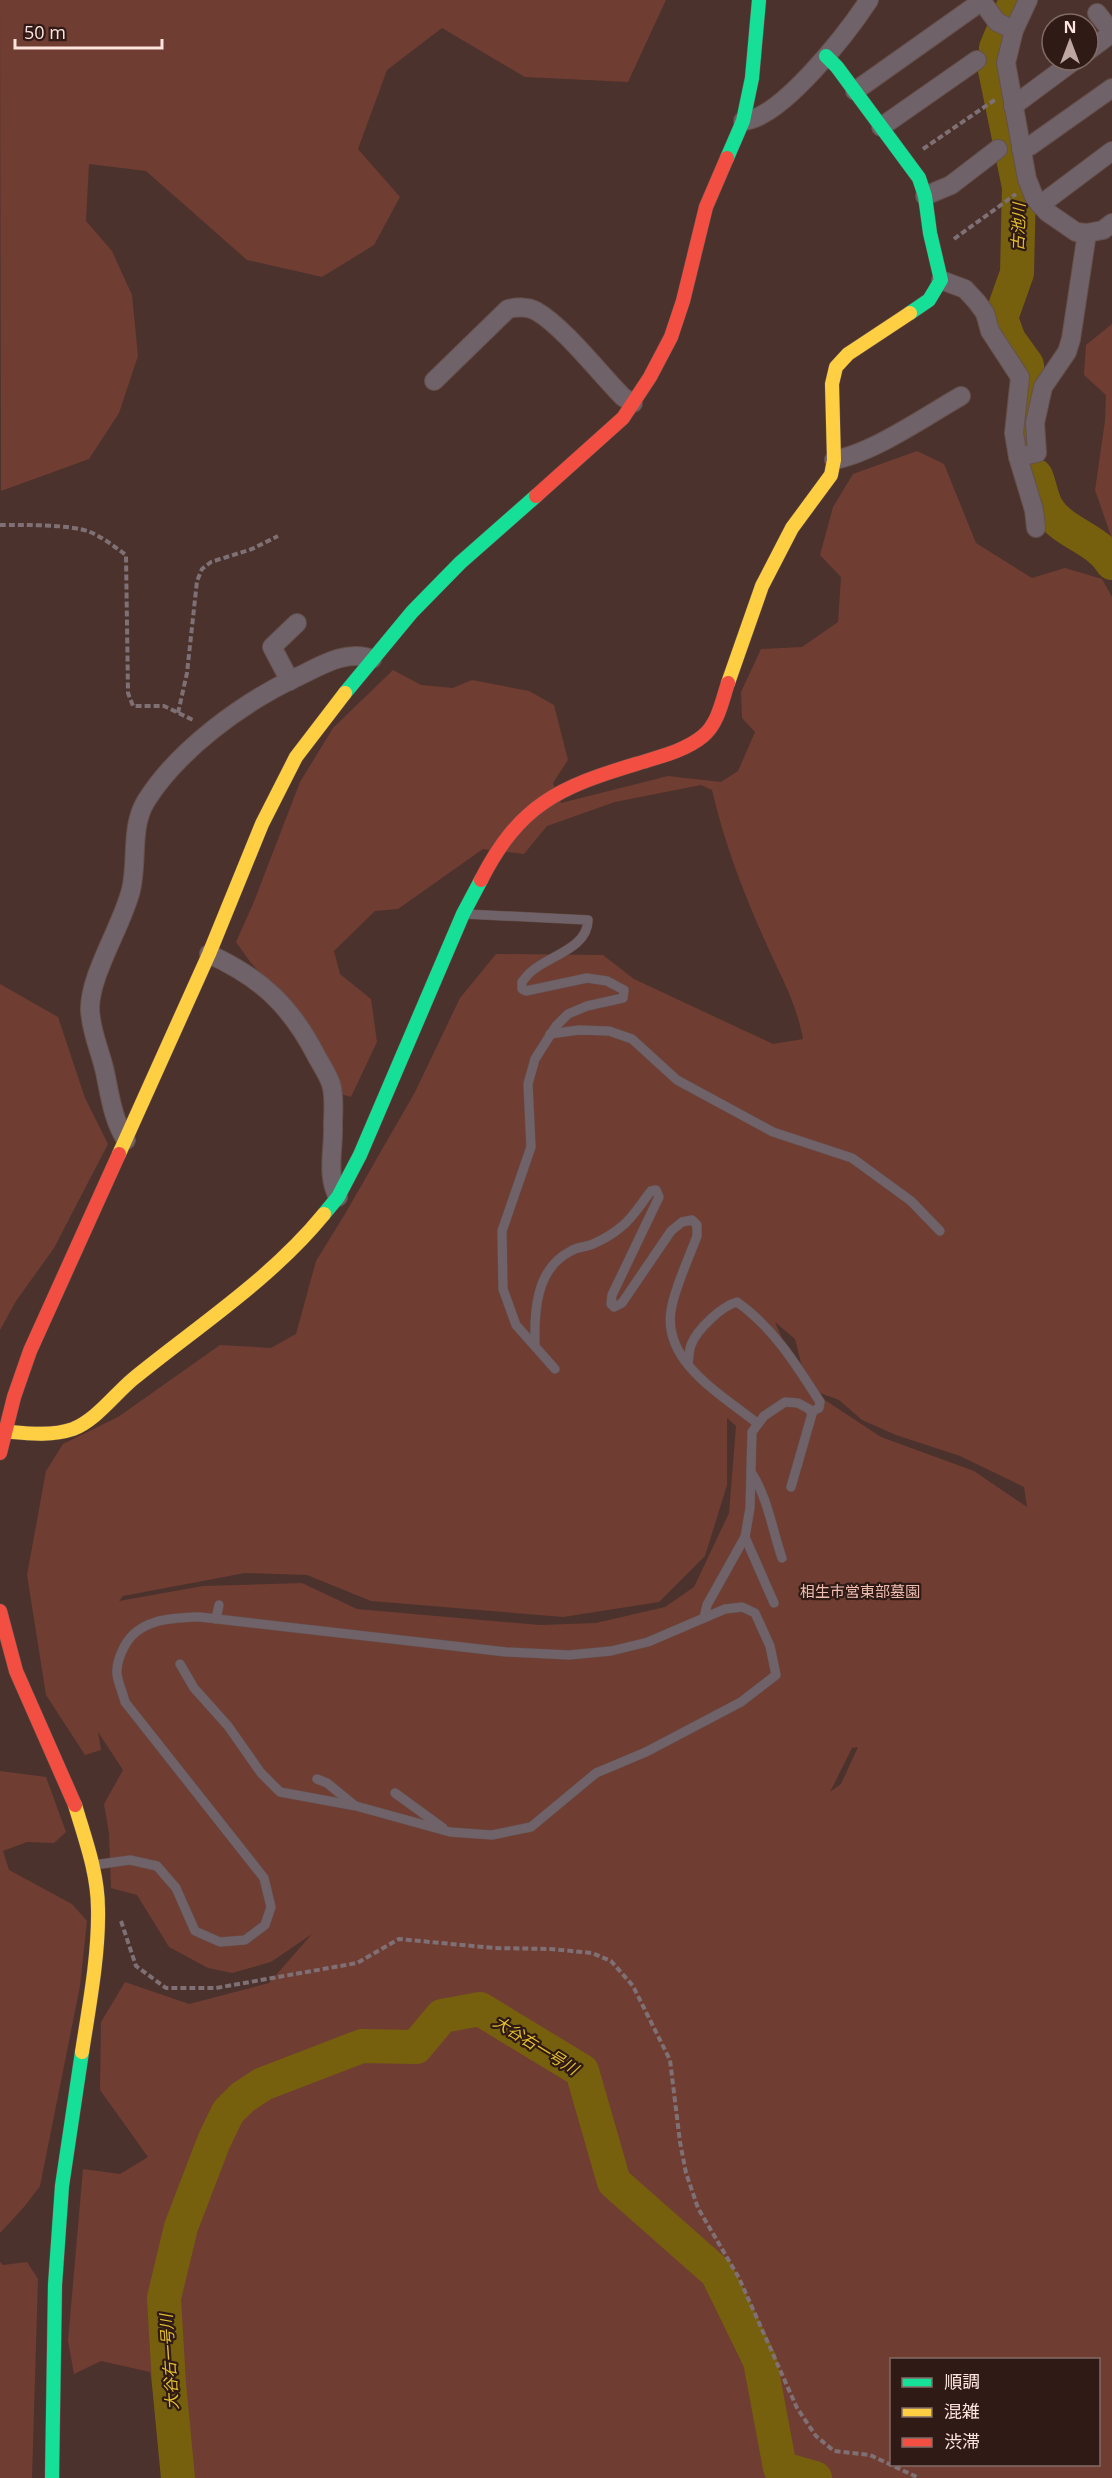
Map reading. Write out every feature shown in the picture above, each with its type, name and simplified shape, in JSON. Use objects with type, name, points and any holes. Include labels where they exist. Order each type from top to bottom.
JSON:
[{"type":"street","points":[[0,1453],[3,1431],[30,1351],[209,954],[262,824],[296,758],[372,659],[412,612],[460,563],[622,418],[650,377],[670,337],[683,301],[706,207],[743,121],[752,78],[759,0]]},
{"type":"street","points":[[743,121],[752,120],[772,111],[850,29],[869,0]]},
{"type":"street","points":[[855,91],[982,0],[1007,27]]},
{"type":"street","points":[[1028,0],[1007,27],[1006,63],[1027,180],[1040,205],[1076,232],[1087,233],[1103,230],[1112,223]]},
{"type":"street","points":[[1100,17],[1112,32],[1100,42]]},
{"type":"street","points":[[3,1431],[43,1434],[72,1429],[84,1423],[131,1381],[256,1281],[306,1236],[338,1197],[360,1155],[463,914],[488,865],[518,822],[553,795],[589,778],[677,751],[704,736],[715,722],[762,586],[792,528],[831,475],[834,460],[832,384],[836,367],[848,354],[929,300],[941,280],[930,233],[925,196],[919,178],[837,67],[826,56]]},
{"type":"street","points":[[881,127],[977,60]]},
{"type":"street","points":[[1013,106],[1059,72]]},
{"type":"street","points":[[1021,149],[1030,146],[1112,88]]},
{"type":"street","points":[[925,196],[951,185],[998,149]]},
{"type":"street","points":[[1040,205],[1112,151]]},
{"type":"street","points":[[1018,457],[1037,453],[1035,423],[1043,387],[1067,352],[1071,339],[1087,233]]},
{"type":"street","points":[[941,280],[965,289],[977,302],[985,314],[990,331],[1020,377],[1014,433],[1036,528]]},
{"type":"street","points":[[434,381],[508,309],[519,307],[534,310],[551,322],[623,397],[633,403]]},
{"type":"street","points":[[834,460],[845,458],[882,442],[961,396]]},
{"type":"street","points":[[290,681],[272,646],[297,623]]},
{"type":"street","points":[[126,1140],[117,1125],[103,1066],[92,1033],[90,1008],[93,986],[131,889],[136,835],[145,803],[181,756],[255,698],[344,656],[364,656],[372,659]]},
{"type":"street","points":[[209,954],[232,964],[268,989],[302,1027],[332,1085],[331,1175],[332,1186],[338,1197]]},
{"type":"street","points":[[0,1611],[16,1671],[75,1805],[93,1865],[98,1909],[96,1943],[60,2208],[55,2285],[52,2478]]},
{"type":"lane","points":[[463,914],[588,920],[588,927],[579,941],[532,970],[522,982],[522,989],[526,991],[587,978],[607,981],[624,990],[623,998],[587,1006],[567,1014],[550,1034],[535,1059],[528,1084],[531,1148],[501,1231],[503,1289],[516,1325],[555,1369]]},
{"type":"lane","points":[[550,1034],[579,1030],[609,1031],[632,1038],[678,1080],[725,1106],[773,1132],[852,1158],[911,1201],[940,1231]]},
{"type":"lane","points":[[535,1346],[534,1324],[539,1296],[545,1275],[555,1260],[572,1250],[594,1244],[622,1227],[651,1191],[656,1190],[659,1197],[612,1295],[611,1304],[614,1307],[622,1303],[670,1231],[682,1222],[692,1220],[697,1225],[697,1236],[671,1310],[670,1323],[673,1341],[697,1374],[758,1424]]},
{"type":"lane","points":[[688,1364],[691,1344],[706,1324],[726,1305],[737,1302],[752,1313],[794,1360],[820,1402],[819,1408],[811,1412],[791,1487]]},
{"type":"lane","points":[[704,1618],[707,1605],[745,1537],[750,1508],[752,1432],[764,1416],[785,1402],[798,1403],[810,1409],[811,1412]]},
{"type":"lane","points":[[751,1472],[762,1489],[770,1524],[782,1558]]},
{"type":"lane","points":[[745,1537],[774,1602]]},
{"type":"lane","points":[[216,1619],[219,1605]]},
{"type":"lane","points":[[93,1865],[130,1860],[157,1866],[176,1888],[195,1931],[220,1942],[245,1940],[265,1924],[271,1907],[264,1878],[125,1702],[117,1672],[120,1655],[128,1639],[148,1624],[170,1618],[216,1619],[506,1652],[569,1654],[611,1651],[648,1642],[725,1609],[742,1607],[755,1613],[770,1646],[776,1675],[741,1702],[646,1752],[596,1773],[531,1827],[492,1835],[450,1833],[356,1806],[280,1792],[261,1773],[228,1726],[194,1688],[180,1664]]},
{"type":"lane","points":[[317,1779],[327,1783],[356,1806]]},
{"type":"lane","points":[[395,1793],[450,1833]]},
{"type":"path","points":[[906,161],[992,99]]},
{"type":"path","points":[[936,252],[1013,194]]},
{"type":"path","points":[[0,525],[32,525],[88,531],[126,555],[128,693],[133,706],[164,706],[214,730]]},
{"type":"path","points":[[178,713],[187,673],[197,581],[202,570],[211,562],[252,549],[278,536]]},
{"type":"path","points":[[120,1921],[136,1966],[166,1988],[216,1988],[357,1963],[399,1938],[494,1948],[551,1949],[592,1953],[611,1961],[633,1986],[670,2060],[680,2142],[686,2173],[698,2208],[739,2278],[797,2408],[816,2436],[834,2451],[870,2455],[890,2464]]},
{"type":"path","points":[[894,2466],[920,2478]]},
{"type":"green space","points":[[0,0],[666,0],[628,82],[525,77],[442,28],[387,70],[358,149],[400,197],[374,245],[322,277],[247,260],[146,171],[89,164],[86,221],[112,251],[132,295],[138,356],[119,413],[89,459],[1,491]]},
{"type":"green space","points":[[1112,324],[1112,539],[1095,490],[1105,421],[1106,395],[1084,375],[1086,345]]},
{"type":"green space","name":"相生市営東部墓園","points":[[917,451],[944,464],[976,543],[1032,578],[1065,568],[1102,579],[1112,597],[1112,2478],[166,2478],[150,2372],[101,2361],[74,2374],[68,2341],[83,2169],[120,2174],[148,2157],[100,2090],[101,2022],[125,1982],[189,2004],[269,1983],[312,1934],[271,1962],[232,1973],[208,1968],[169,1947],[137,1895],[111,1888],[109,1833],[104,1804],[123,1770],[98,1732],[101,1750],[85,1755],[46,1695],[27,1575],[46,1471],[63,1444],[118,1417],[220,1345],[271,1348],[296,1334],[316,1261],[415,1092],[460,998],[496,954],[603,955],[634,979],[773,1044],[803,1039],[792,1000],[757,923],[735,867],[712,790],[701,785],[615,802],[547,826],[524,854],[483,849],[398,909],[375,911],[334,951],[340,974],[371,999],[377,1042],[351,1097],[337,1093],[297,1011],[251,963],[236,942],[300,782],[333,728],[393,670],[421,685],[453,688],[472,680],[529,691],[554,705],[568,760],[553,783],[561,803],[668,776],[721,782],[738,771],[755,732],[742,718],[741,692],[761,649],[802,647],[838,622],[841,577],[820,555],[833,507],[853,474]],"holes":[[[775,1322],[795,1339],[802,1367],[785,1345]],[[820,1393],[839,1400],[862,1420],[896,1435],[960,1456],[1024,1487],[1027,1507],[974,1471],[881,1437],[825,1400]],[[727,1418],[736,1426],[729,1513],[694,1587],[665,1607],[596,1623],[540,1625],[357,1609],[302,1583],[203,1586],[119,1601],[123,1596],[245,1573],[307,1575],[371,1601],[563,1617],[659,1602],[705,1556],[727,1485]],[[858,1747],[841,1784],[830,1792],[852,1748]]]},
{"type":"green space","points":[[0,984],[58,1017],[85,1098],[108,1144],[54,1248],[16,1301],[0,1330]]},
{"type":"green space","points":[[0,1771],[46,1777],[66,1832],[54,1843],[27,1842],[3,1851],[9,1870],[72,1904],[87,1921],[80,1986],[40,2186],[0,2233]]},
{"type":"green space","points":[[0,2262],[3,2265],[27,2262],[38,2279],[32,2478],[0,2478]]},
{"type":"waterway","name":"古池川","points":[[1016,0],[996,48],[995,70],[1019,187],[1017,273],[1001,318],[1009,340],[1027,365],[1028,384],[1024,427],[1028,449]]},
{"type":"waterway","name":"古池川","points":[[1036,476],[1045,504],[1053,517],[1098,547],[1112,563]]},
{"type":"waterway","name":"大谷右一号川","points":[[178,2478],[164,2298],[181,2227],[214,2141],[228,2112],[243,2097],[263,2084],[362,2046],[416,2047],[442,2016],[480,2009],[582,2071],[614,2182],[717,2273],[760,2361],[780,2468],[815,2478]]},
{"type":"traffic: fast","points":[[727,158],[743,121],[752,78],[759,0]]},
{"type":"traffic: fast","points":[[826,56],[837,67],[919,178],[925,196],[930,233],[941,280],[929,300],[910,313]]},
{"type":"traffic: fast","points":[[345,693],[412,612],[460,563],[536,496]]},
{"type":"traffic: fast","points":[[324,1214],[338,1197],[360,1155],[463,914],[481,880]]},
{"type":"traffic: fast","points":[[52,2478],[55,2285],[62,2186],[82,2052]]},
{"type":"traffic: slow","points":[[728,683],[762,586],[792,528],[831,475],[834,460],[832,384],[836,367],[848,354],[910,313]]},
{"type":"traffic: slow","points":[[119,1154],[209,954],[262,824],[296,757],[345,693]]},
{"type":"traffic: slow","points":[[0,1431],[55,1433],[73,1429],[89,1420],[133,1379],[233,1301],[281,1260],[324,1214]]},
{"type":"traffic: slow","points":[[75,1805],[93,1869],[98,1909],[95,1962],[82,2052]]},
{"type":"traffic: jam","points":[[536,496],[623,418],[650,377],[671,337],[683,301],[706,207],[727,158]]},
{"type":"traffic: jam","points":[[481,880],[510,833],[544,802],[585,781],[671,753],[703,736],[716,719],[728,683]]},
{"type":"traffic: jam","points":[[0,1453],[14,1397],[30,1351],[119,1154]]},
{"type":"traffic: jam","points":[[0,1611],[16,1671],[75,1805]]}]
